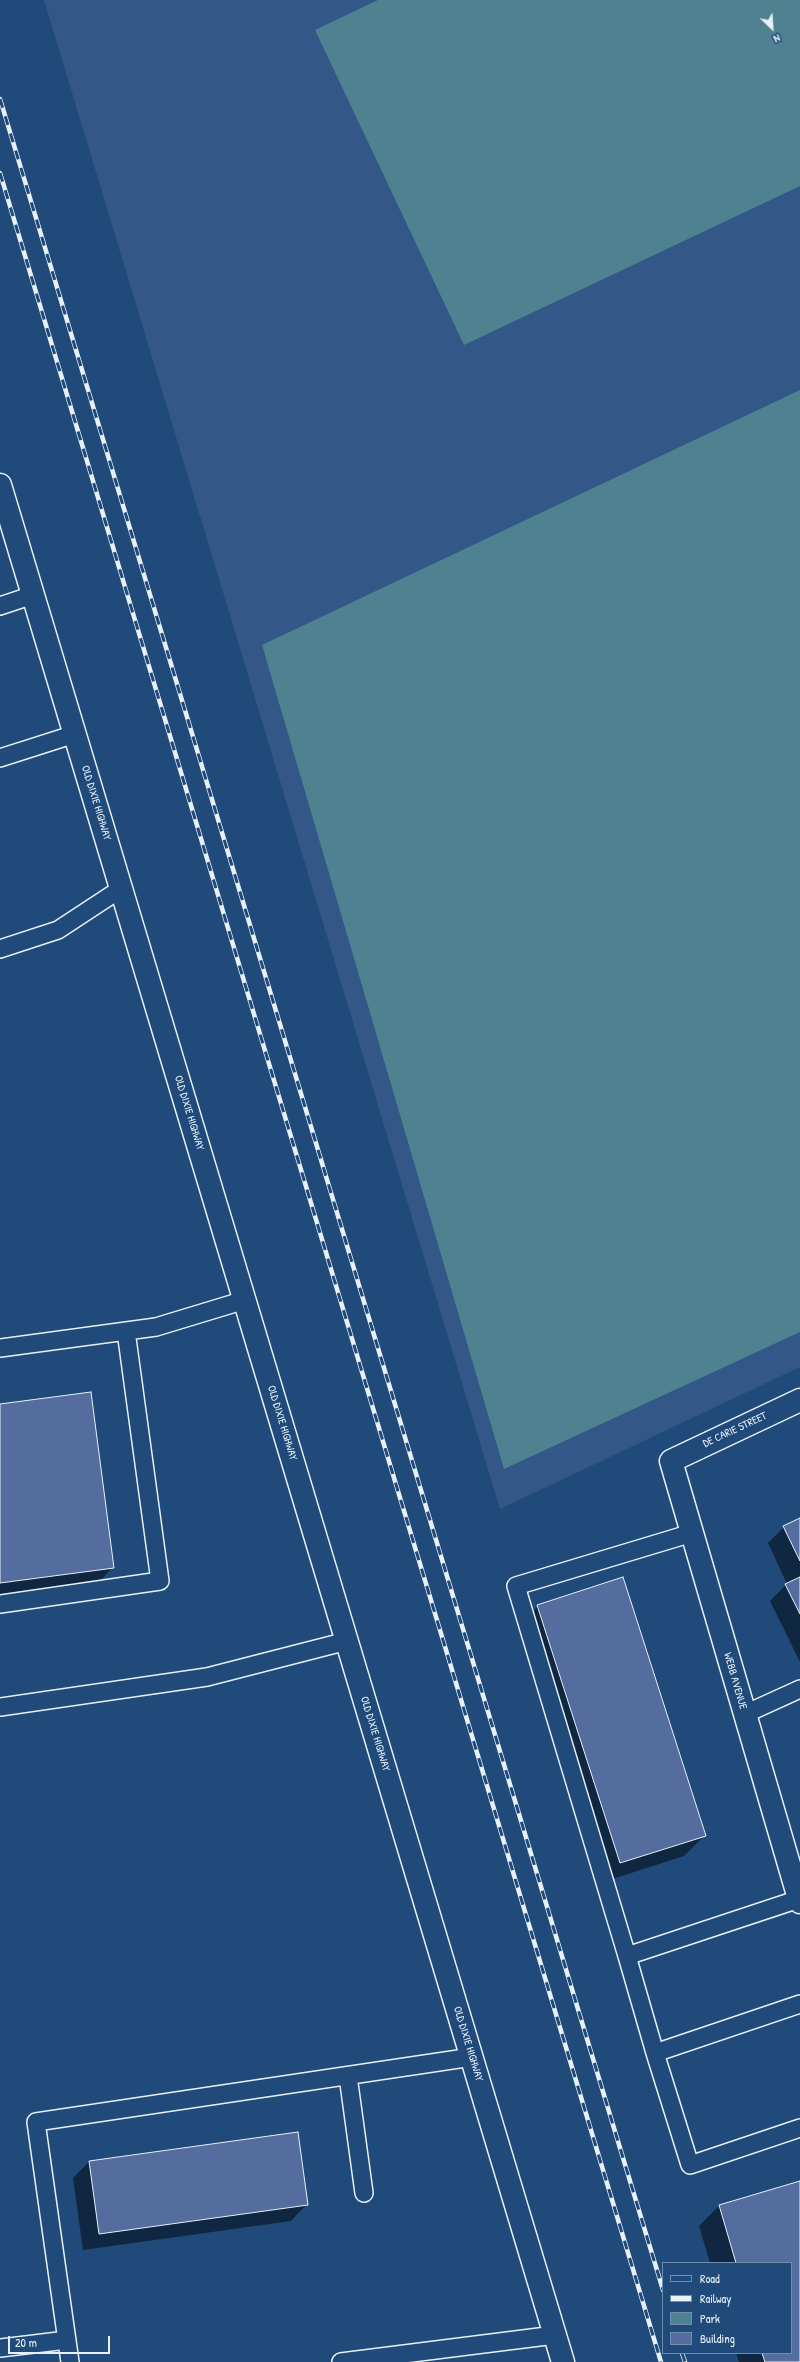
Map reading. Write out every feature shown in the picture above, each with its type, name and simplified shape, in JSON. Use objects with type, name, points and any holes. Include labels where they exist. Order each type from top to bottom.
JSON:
[{"type":"street","name":"OLD DIXIE HIGHWAY","points":[[0,485],[563,2362]]},
{"type":"street","name":"DE CARIE STREET","points":[[671,1460],[800,1400]]},
{"type":"street","name":"WEBB AVENUE","points":[[671,1460],[800,1900]]},
{"type":"lane","points":[[0,606],[33,595]]},
{"type":"lane","points":[[0,758],[75,734]]},
{"type":"lane","points":[[0,949],[58,930],[122,888]]},
{"type":"lane","points":[[0,1348],[156,1327],[245,1300]]},
{"type":"lane","points":[[0,1604],[160,1581],[126,1331]]},
{"type":"lane","points":[[692,1533],[516,1586],[655,2053],[690,2165],[800,2128]]},
{"type":"lane","points":[[0,1707],[207,1677],[347,1641]]},
{"type":"lane","points":[[745,1714],[800,1689]]},
{"type":"lane","points":[[627,1956],[800,1900]]},
{"type":"lane","points":[[655,2053],[800,2004]]},
{"type":"lane","points":[[70,2362],[36,2122],[472,2057]]},
{"type":"lane","points":[[348,2076],[364,2193]]},
{"type":"lane","points":[[341,2362],[555,2335]]},
{"type":"lane","points":[[0,2348],[67,2340]]},
{"type":"shaded area","points":[[44,0],[800,0],[800,1367],[500,1509]]},
{"type":"green space","points":[[378,0],[800,0],[800,186],[464,345],[315,30]]},
{"type":"green space","points":[[800,390],[800,1332],[504,1469],[262,645]]},
{"type":"building","points":[[91,1392],[114,1568],[0,1583],[0,1404]]},
{"type":"building","points":[[800,1518],[800,1561],[783,1526]]},
{"type":"building","points":[[623,1577],[706,1836],[620,1863],[537,1605]]},
{"type":"building","points":[[800,1577],[800,1614],[785,1584]]},
{"type":"building","points":[[298,2132],[308,2205],[99,2234],[89,2161]]},
{"type":"building","points":[[800,2181],[800,2362],[765,2362],[762,2354],[792,2354],[792,2262],[736,2262],[719,2205]]},
{"type":"railway","points":[[0,99],[662,2287]]},
{"type":"railway","points":[[0,173],[661,2362]]},
{"type":"railway","points":[[682,2354],[685,2362]]}]
